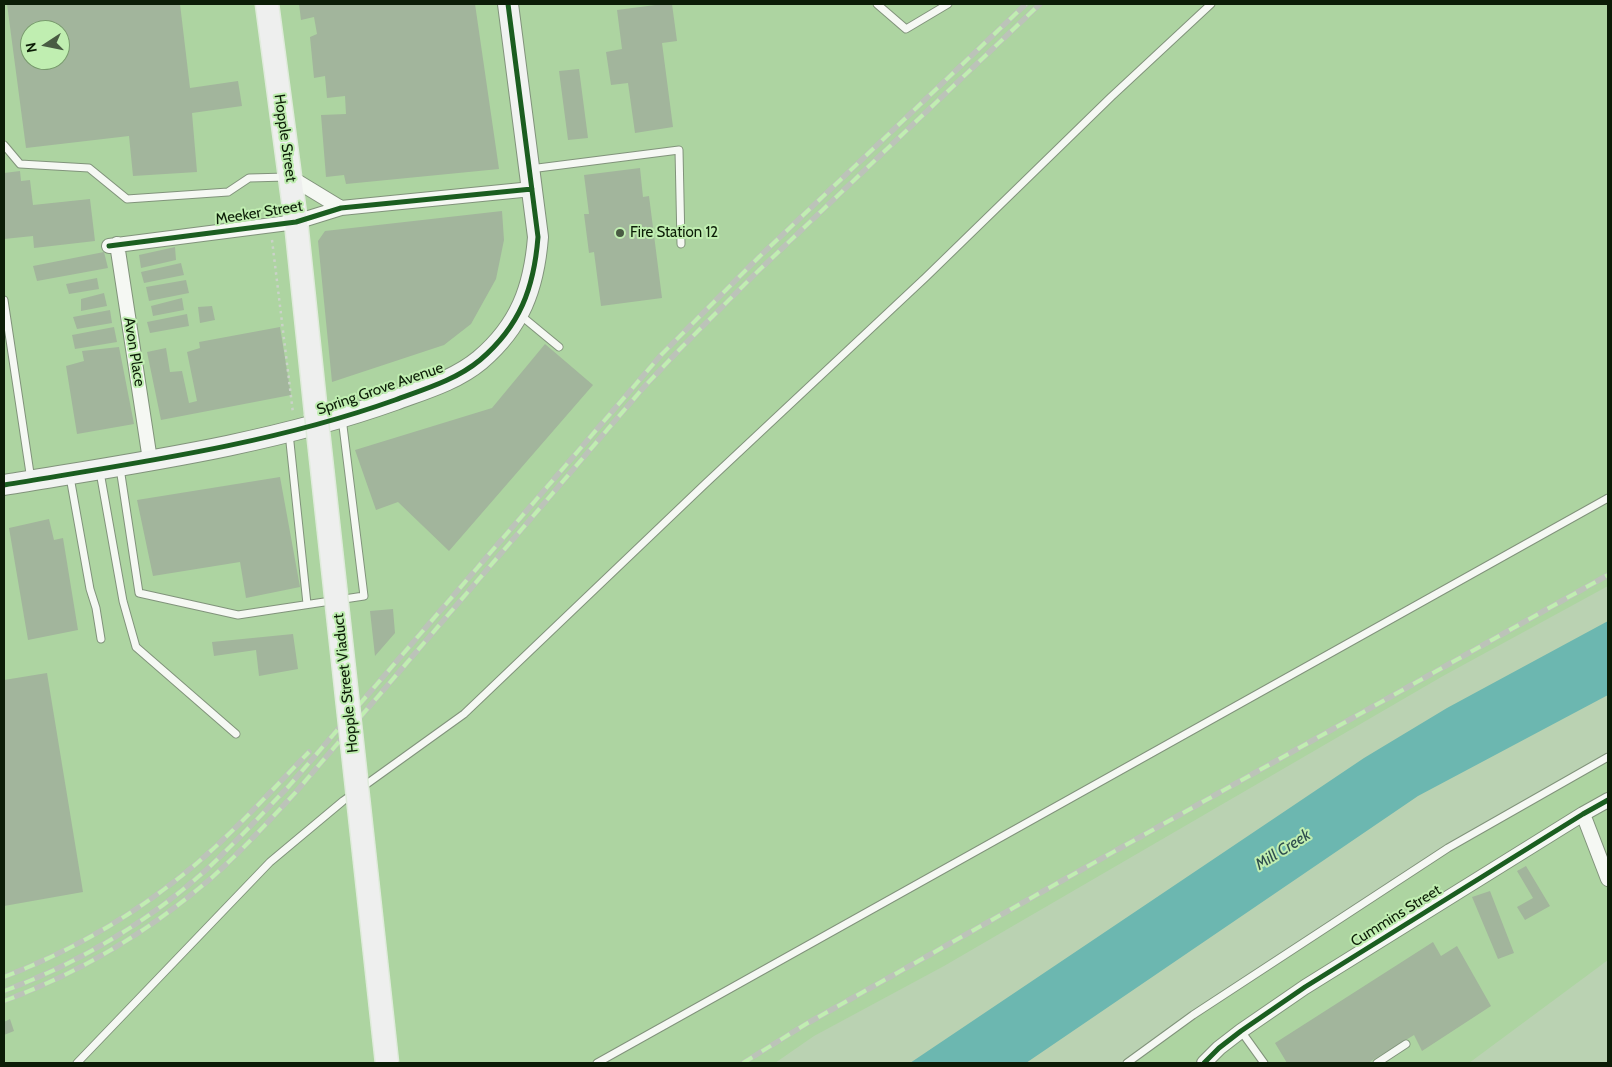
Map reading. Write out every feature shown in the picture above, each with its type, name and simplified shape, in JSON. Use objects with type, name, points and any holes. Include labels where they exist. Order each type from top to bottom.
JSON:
[{"type":"main road","name":"Hopple Street","points":[[267,4],[296,222],[304,303]]},
{"type":"main road","name":"Spring Grove Avenue","points":[[4,485],[255,440],[342,417],[443,382],[462,373],[480,361],[508,330],[518,314],[528,293],[536,266],[538,237],[508,4]]},
{"type":"main road","name":"Hopple Street Viaduct","points":[[304,303],[387,1063]]},
{"type":"street","name":"Meeker Street","points":[[290,177],[341,208]]},
{"type":"street","name":"Meeker Street","points":[[113,245],[296,222],[341,208],[532,189]]},
{"type":"street","name":"Avon Place","points":[[113,245],[150,460]]},
{"type":"street","name":"Cummins Street","points":[[1204,1063],[1241,1030],[1305,987],[1582,814],[1608,800]]},
{"type":"street","points":[[1582,814],[1608,879]]},
{"type":"lane","points":[[877,4],[906,29],[948,4]]},
{"type":"lane","points":[[77,1063],[270,862],[342,801],[464,714],[712,477],[926,277],[1111,97],[1211,4]]},
{"type":"lane","points":[[4,145],[20,164],[89,168],[127,199],[228,192],[249,178],[290,177]]},
{"type":"lane","points":[[530,169],[679,150],[681,244]]},
{"type":"lane","points":[[4,300],[31,480]]},
{"type":"lane","points":[[518,314],[559,347]]},
{"type":"lane","points":[[110,467],[139,593],[238,615],[364,596],[342,417]]},
{"type":"lane","points":[[292,430],[307,604]]},
{"type":"lane","points":[[110,467],[123,601],[136,647],[236,734]]},
{"type":"lane","points":[[69,474],[101,639]]},
{"type":"lane","points":[[598,1063],[1608,498]]},
{"type":"lane","points":[[1127,1063],[1192,1015],[1448,848],[1608,757]]},
{"type":"lane","points":[[1241,1030],[1264,1063]]},
{"type":"lane","points":[[1377,1063],[1406,1044]]},
{"type":"path","points":[[272,245],[292,430]]},
{"type":"shaded area","points":[[4,4],[1608,4],[1608,586],[1443,676],[944,966],[814,1036],[775,1063],[4,1063]]},
{"type":"shaded area","points":[[1608,757],[1608,960],[1469,1063],[1127,1063],[1448,848]]},
{"type":"water","name":"Mill Creek","points":[[1608,621],[1608,695],[1418,796],[1026,1063],[910,1063],[1364,758],[1447,708]]},
{"type":"building","points":[[7,4],[180,4],[190,88],[238,81],[242,106],[192,113],[197,172],[133,176],[129,136],[26,148]]},
{"type":"building","points":[[299,4],[475,4],[499,169],[346,184],[344,175],[326,177],[321,115],[346,114],[345,96],[327,98],[325,76],[314,78],[310,37],[317,34],[314,17],[301,20]]},
{"type":"building","points":[[672,4],[677,41],[662,43],[673,127],[635,133],[628,83],[611,85],[606,52],[622,49],[617,10]]},
{"type":"building","points":[[579,69],[588,138],[568,140],[559,71]]},
{"type":"building","name":"Fire Station 12","points":[[640,168],[643,197],[649,196],[662,298],[601,306],[594,252],[589,253],[584,214],[589,214],[584,175]]},
{"type":"building","points":[[20,171],[21,181],[30,180],[33,205],[90,199],[95,241],[34,248],[33,236],[4,239],[4,173]]},
{"type":"building","points":[[502,211],[504,240],[496,279],[471,324],[444,345],[332,382],[318,241],[325,231]]},
{"type":"building","points":[[175,247],[176,260],[141,268],[139,255]]},
{"type":"building","points":[[104,252],[108,268],[37,281],[33,266]]},
{"type":"building","points":[[181,263],[184,275],[144,283],[141,272]]},
{"type":"building","points":[[97,278],[99,289],[69,294],[66,284]]},
{"type":"building","points":[[186,280],[189,293],[149,301],[146,287]]},
{"type":"building","points":[[104,293],[107,306],[81,311],[81,299]]},
{"type":"building","points":[[182,298],[184,310],[153,316],[151,306]]},
{"type":"building","points":[[212,306],[215,320],[200,323],[198,307]]},
{"type":"building","points":[[110,310],[112,323],[77,329],[73,317]]},
{"type":"building","points":[[187,314],[189,326],[150,333],[147,322]]},
{"type":"building","points":[[114,327],[117,342],[75,349],[72,335]]},
{"type":"building","points":[[280,327],[291,395],[161,420],[147,352],[166,348],[170,372],[182,371],[189,403],[197,401],[187,352],[200,348],[199,342]]},
{"type":"building","points":[[545,344],[593,385],[449,551],[398,502],[376,510],[355,450],[492,408]]},
{"type":"building","points":[[119,347],[134,424],[77,434],[66,366],[84,361],[82,351]]},
{"type":"building","points":[[280,477],[300,587],[246,598],[240,562],[153,576],[137,500]]},
{"type":"building","points":[[49,519],[54,540],[63,538],[78,630],[28,640],[9,528]]},
{"type":"building","points":[[393,609],[395,633],[375,656],[370,611]]},
{"type":"building","points":[[293,634],[298,669],[259,676],[256,650],[214,656],[212,642]]},
{"type":"building","points":[[47,673],[83,892],[4,906],[4,680]]},
{"type":"building","points":[[1526,866],[1550,906],[1525,920],[1517,907],[1533,898],[1517,871]]},
{"type":"building","points":[[1490,891],[1514,953],[1498,959],[1472,897]]},
{"type":"building","points":[[1433,942],[1441,956],[1457,946],[1491,1006],[1422,1051],[1414,1035],[1368,1063],[1287,1063],[1275,1043]]},
{"type":"building","points":[[10,1019],[14,1031],[4,1035],[4,1022]]},
{"type":"railway","points":[[4,991],[58,968],[111,940],[184,889],[217,860],[289,786],[661,355],[759,257],[1026,4]]},
{"type":"railway","points":[[4,1001],[59,978],[112,950],[186,899],[232,859],[295,793],[644,387],[754,275],[1040,4]]},
{"type":"railway","points":[[743,1063],[806,1024],[1608,575]]},
{"type":"railway","points":[[4,977],[80,942],[151,899],[196,864],[225,838],[309,752]]},
{"type":"cycle path","points":[[4,485],[201,451],[250,441],[347,416],[450,379],[471,367],[494,347],[515,320],[522,305],[533,273],[538,237],[508,4]]},
{"type":"cycle path","points":[[109,246],[296,222],[341,208],[532,189]]},
{"type":"cycle path","points":[[1204,1063],[1219,1048],[1241,1031],[1305,987],[1608,800]]},
{"type":"place","name":"Fire Station 12","points":[[620,233]]}]
